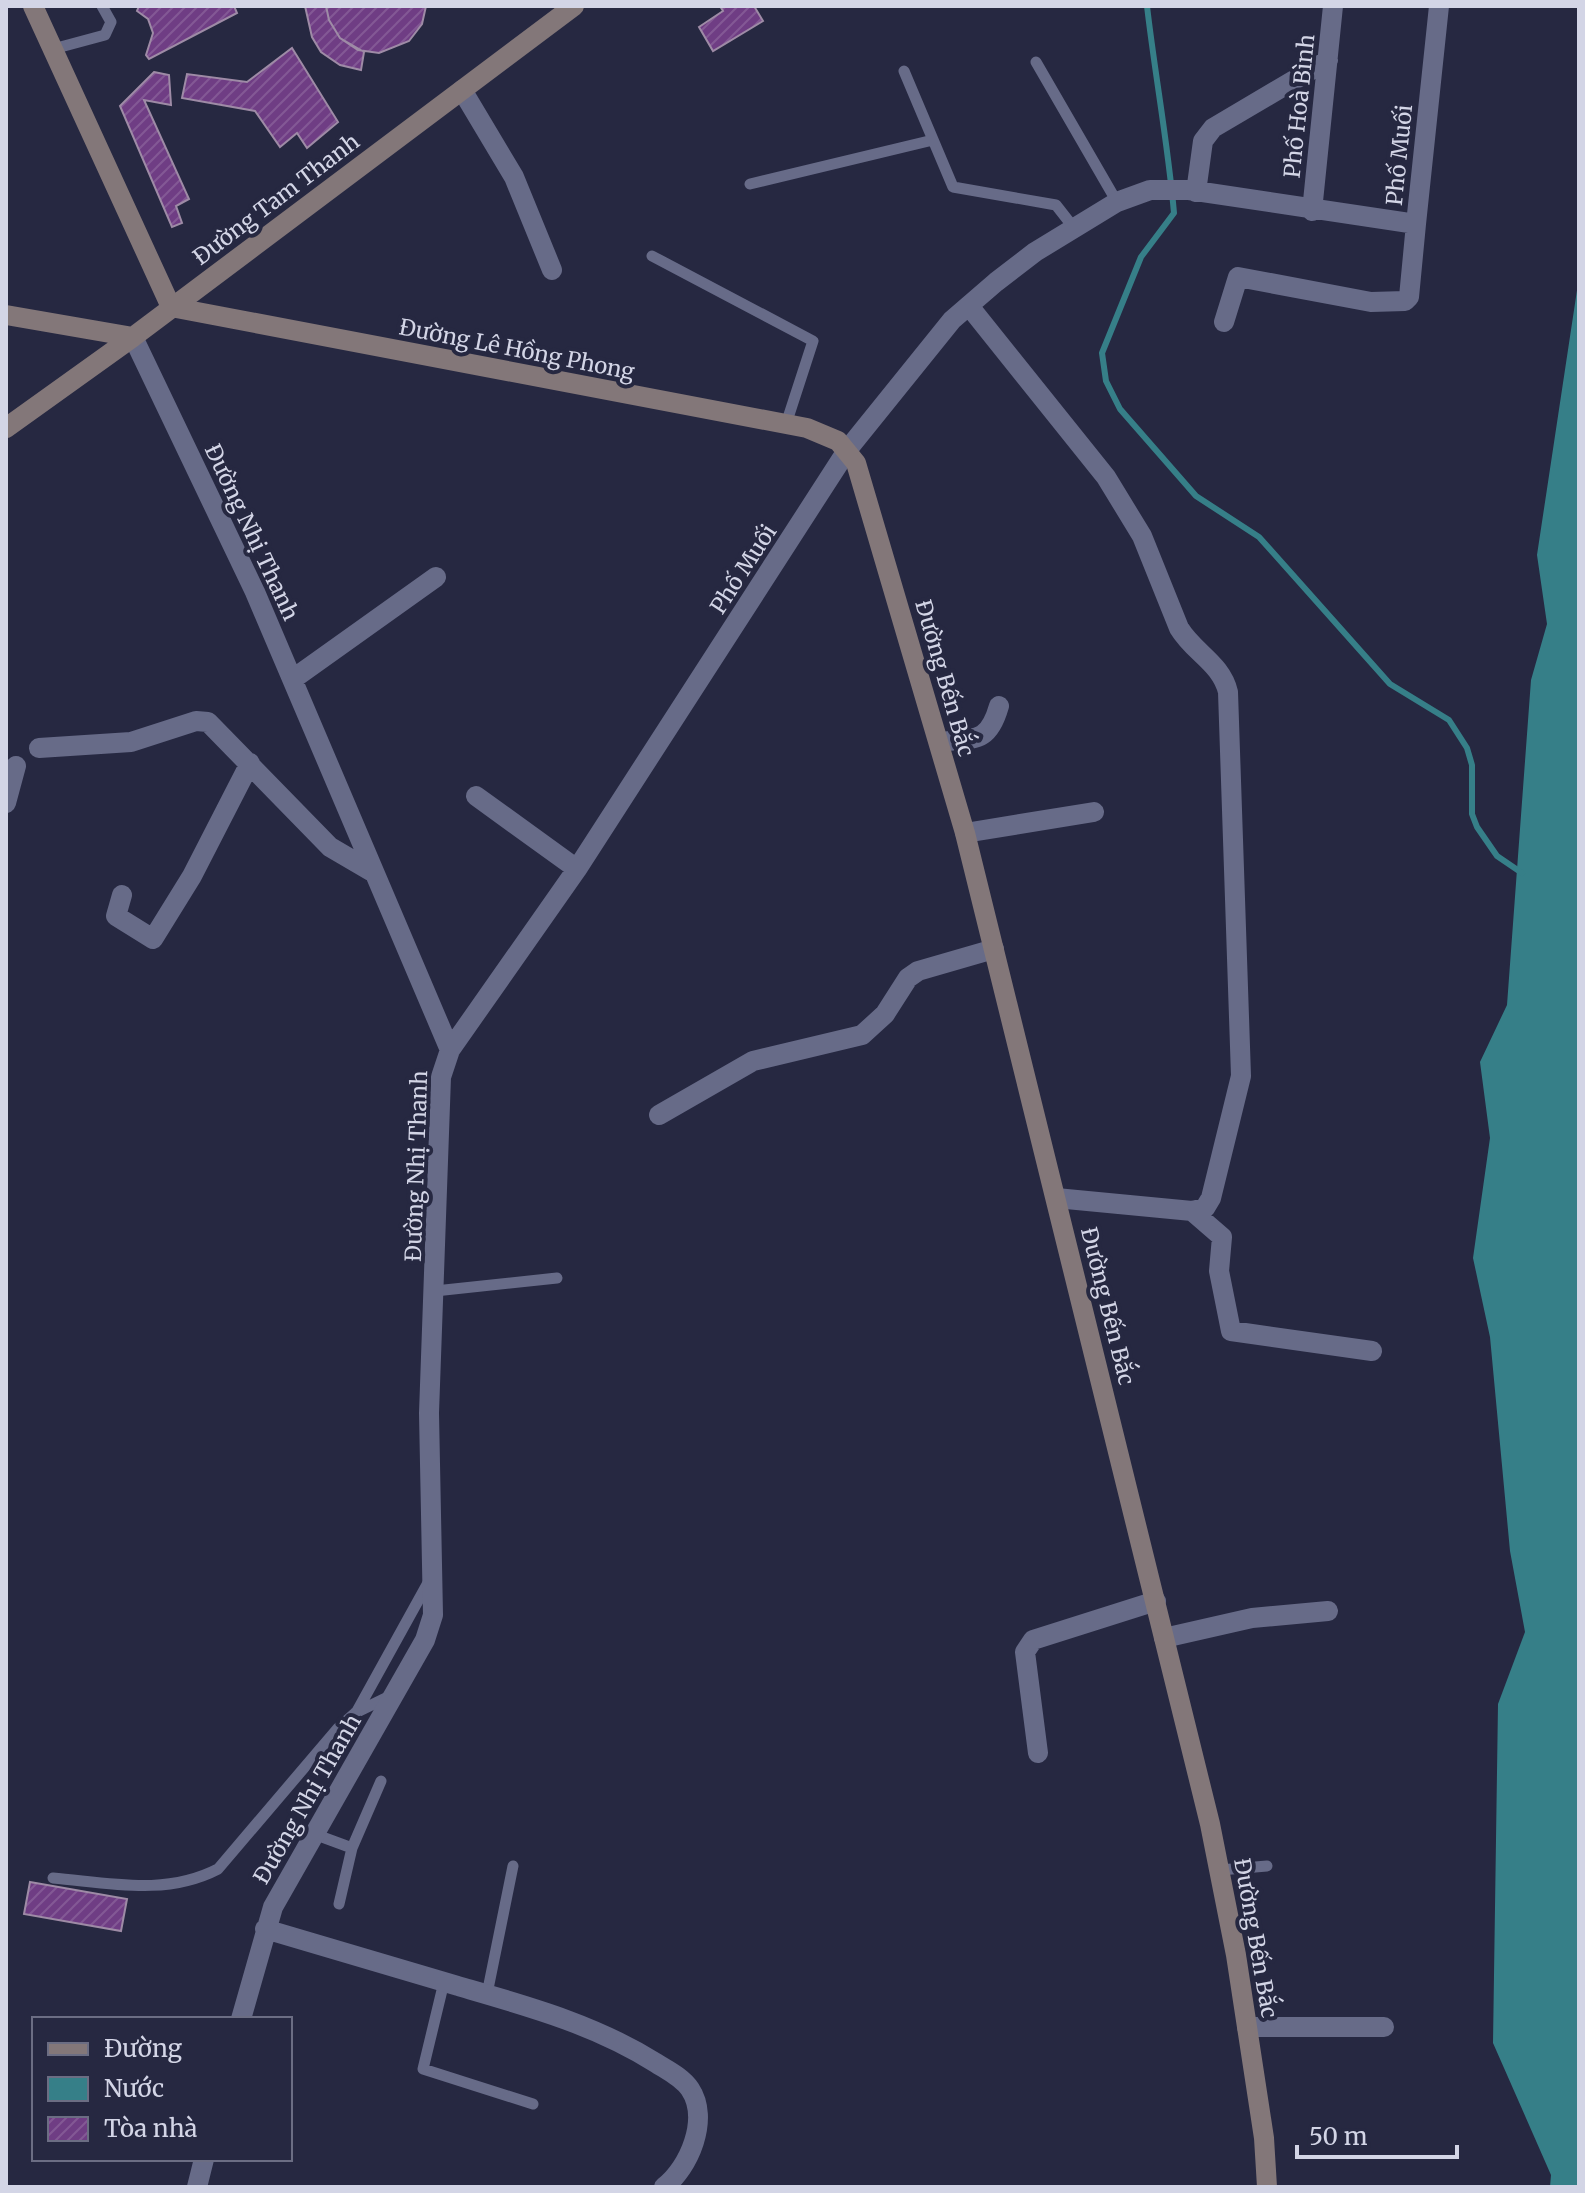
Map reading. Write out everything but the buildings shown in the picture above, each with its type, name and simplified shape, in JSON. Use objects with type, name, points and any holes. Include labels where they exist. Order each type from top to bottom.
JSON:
[{"type":"main road","points":[[33,6],[171,307]]},
{"type":"main road","name":"Đường Tam Thanh","points":[[6,428],[133,337],[574,6]]},
{"type":"main road","name":"Đường Lê Hồng Phong","points":[[171,307],[786,424],[823,433],[848,449]]},
{"type":"main road","points":[[6,315],[133,337]]},
{"type":"main road","name":"Đường Bến Bắc","points":[[848,449],[862,477],[965,833],[1156,1601],[1220,1870],[1247,2027],[1267,2187]]},
{"type":"street","name":"Phố Hoà Bình","points":[[1312,211],[1333,6]]},
{"type":"street","name":"Phố Muối","points":[[450,1050],[577,869],[848,449],[952,320],[1035,252],[1117,202],[1150,190],[1192,191],[1416,224],[1439,6]]},
{"type":"street","points":[[1192,191],[1203,141],[1213,128],[1328,60]]},
{"type":"street","points":[[462,90],[514,177],[552,270]]},
{"type":"street","points":[[1224,322],[1238,277],[1371,302],[1405,301],[1409,297],[1416,224]]},
{"type":"street","points":[[969,306],[1106,477],[1142,536],[1179,628],[1186,640],[1219,669],[1228,692],[1241,1076],[1211,1198],[1205,1208],[1192,1211],[1056,1198]]},
{"type":"street","name":"Đường Nhị Thanh","points":[[133,337],[293,679],[371,871],[450,1050],[441,1077],[429,1413],[433,1615],[425,1640],[273,1907],[242,2017]]},
{"type":"street","points":[[293,679],[436,577]]},
{"type":"street","points":[[939,742],[985,735],[992,729],[999,706]]},
{"type":"street","points":[[39,748],[143,740],[196,721],[215,727],[330,847],[371,871]]},
{"type":"street","points":[[122,895],[116,916],[153,939],[192,876],[250,763]]},
{"type":"street","points":[[6,803],[16,766]]},
{"type":"street","points":[[476,796],[577,869]]},
{"type":"street","points":[[965,833],[1094,812]]},
{"type":"street","points":[[659,1115],[753,1061],[862,1035],[885,1014],[908,978],[918,971],[994,949]]},
{"type":"street","points":[[1192,1211],[1222,1237],[1219,1271],[1231,1331],[1372,1351]]},
{"type":"street","points":[[1038,1753],[1025,1652],[1027,1645],[1033,1640],[1156,1601]]},
{"type":"street","points":[[1164,1638],[1252,1618],[1328,1611]]},
{"type":"street","points":[[265,1929],[563,2016],[629,2046],[689,2089],[695,2103],[692,2148],[686,2165],[664,2187]]},
{"type":"street","points":[[1247,2027],[1384,2027]]},
{"type":"street","points":[[197,2187],[204,2161]]},
{"type":"lane","points":[[53,49],[105,35],[111,22],[102,6]]},
{"type":"lane","points":[[1036,62],[1117,202]]},
{"type":"lane","points":[[904,71],[953,187],[1056,205],[1074,228]]},
{"type":"lane","points":[[750,184],[933,140]]},
{"type":"lane","points":[[652,256],[813,341],[786,424]]},
{"type":"lane","points":[[435,1291],[557,1278]]},
{"type":"lane","points":[[355,1713],[433,1575]]},
{"type":"lane","points":[[53,1878],[164,1888],[193,1882],[218,1869],[338,1728],[355,1713],[395,1694]]},
{"type":"lane","points":[[339,1904],[352,1848],[381,1781]]},
{"type":"lane","points":[[314,1834],[352,1848]]},
{"type":"lane","points":[[487,1994],[513,1866]]},
{"type":"lane","points":[[1220,1870],[1267,1866]]},
{"type":"lane","points":[[444,1982],[423,2069],[533,2104]]},
{"type":"water","points":[[1579,277],[1579,2187],[1550,2187],[1551,2175],[1493,2043],[1498,1704],[1525,1632],[1510,1551],[1490,1337],[1473,1258],[1490,1138],[1480,1062],[1507,1005],[1531,680],[1547,624],[1537,555]]},
{"type":"waterway","points":[[1147,6],[1174,213],[1141,257],[1102,353],[1106,381],[1120,409],[1196,496],[1259,537],[1390,684],[1449,720],[1467,748],[1472,765],[1472,814],[1477,827],[1497,856],[1522,873]]}]
